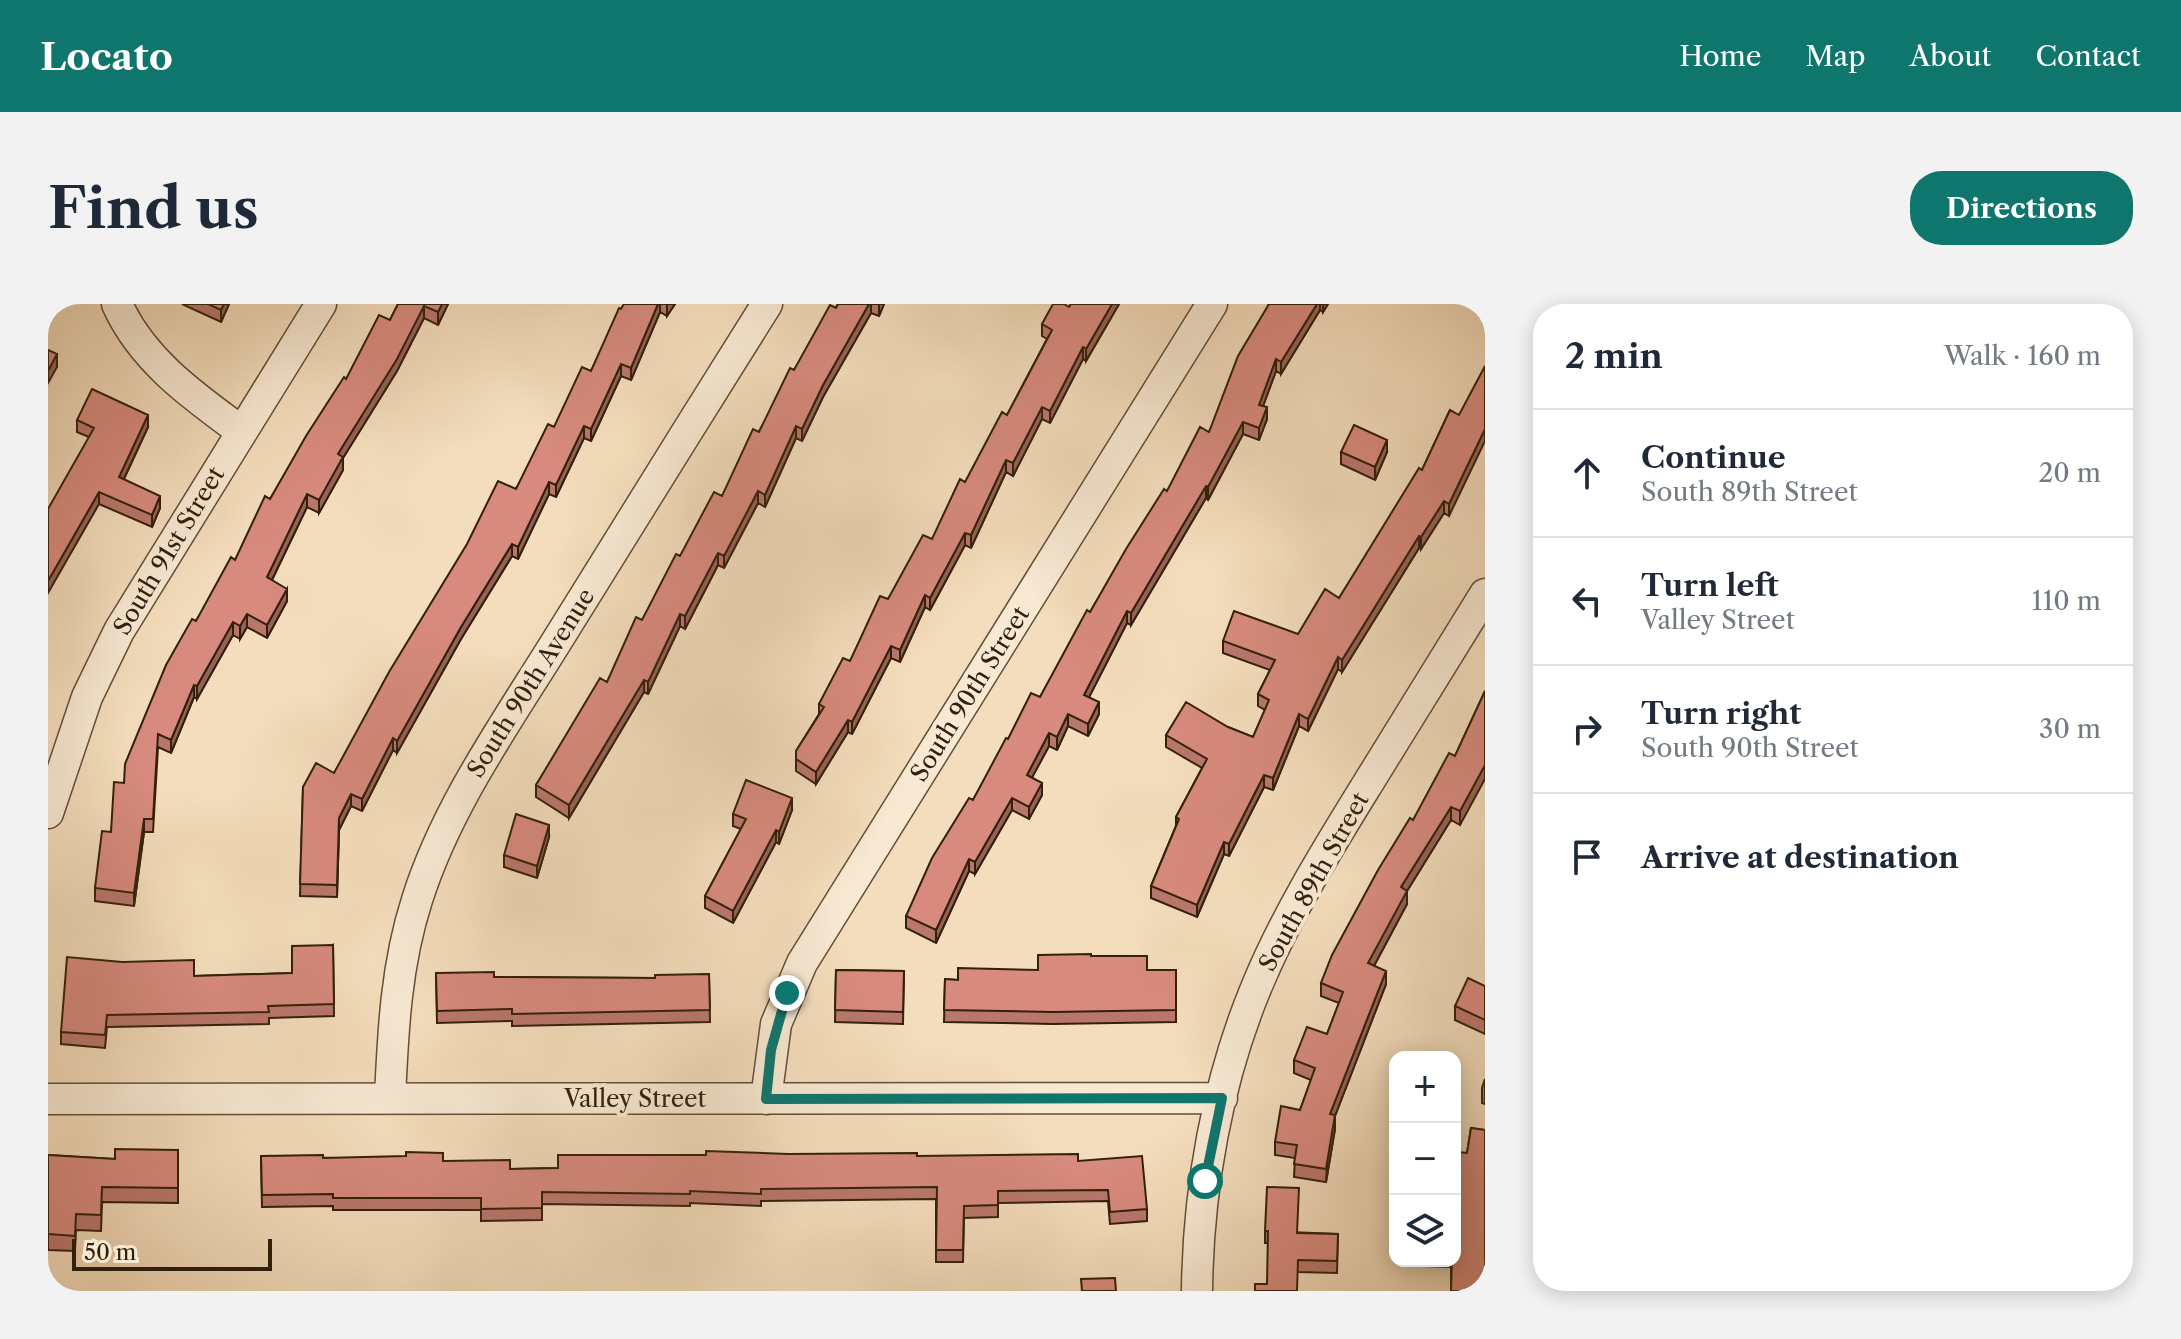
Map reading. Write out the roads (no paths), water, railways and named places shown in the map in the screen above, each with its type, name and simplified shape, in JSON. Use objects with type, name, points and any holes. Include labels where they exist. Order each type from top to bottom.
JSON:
[{"type":"street","points":[[117,304],[134,335],[166,373],[241,431]]},
{"type":"street","name":"South 91st Street","points":[[48,813],[87,697],[119,631],[321,304]]},
{"type":"street","name":"South 90th Avenue","points":[[390,1098],[393,1018],[401,962],[417,900],[440,840],[485,757],[767,304]]},
{"type":"street","name":"South 90th Street","points":[[766,1099],[776,1024],[802,963],[1212,304]]},
{"type":"street","name":"South 89th Street","points":[[1197,1291],[1205,1181],[1236,1043],[1255,989],[1317,866],[1485,594]]},
{"type":"street","name":"Valley Street","points":[[48,1099],[1222,1098]]}]
